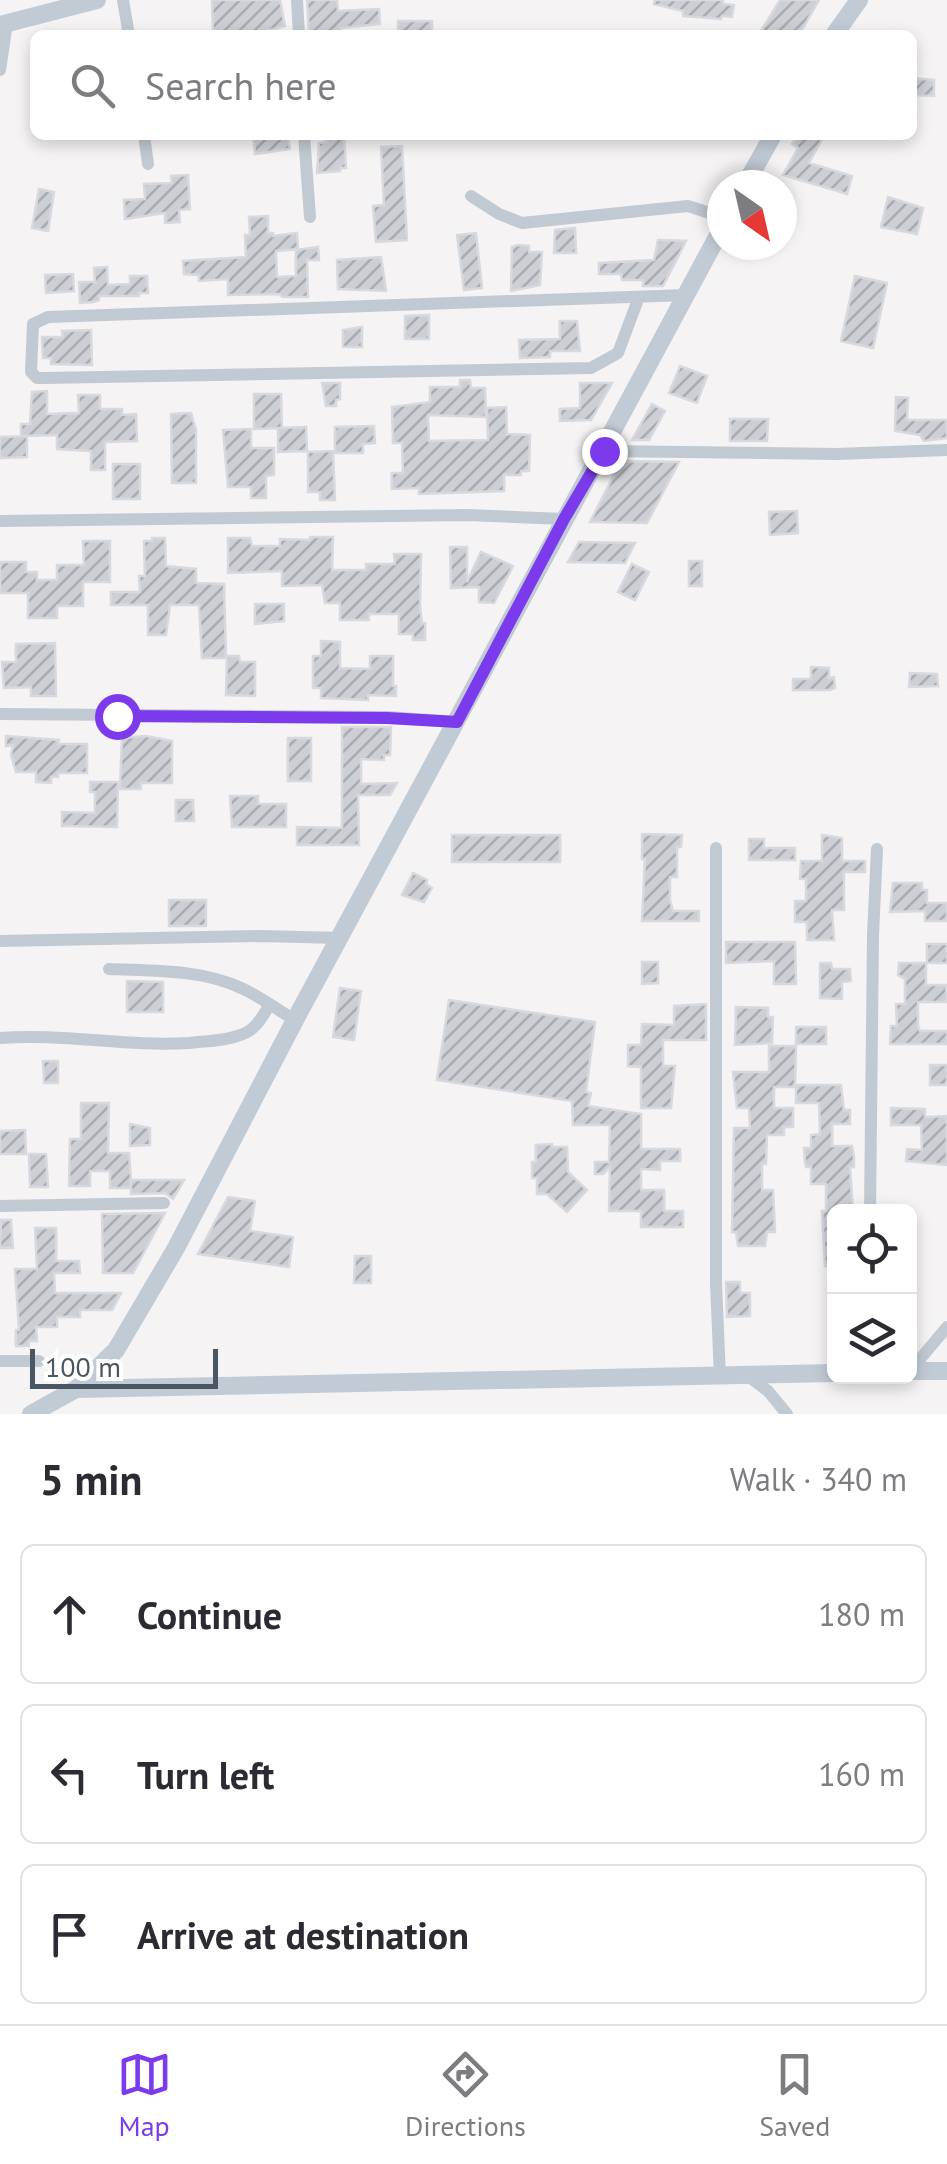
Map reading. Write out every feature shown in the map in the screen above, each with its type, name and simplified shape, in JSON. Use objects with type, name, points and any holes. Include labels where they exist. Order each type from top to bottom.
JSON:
[{"type":"street","points":[[0,65],[4,24],[97,0]]},
{"type":"street","points":[[122,0],[128,30]]},
{"type":"street","points":[[297,0],[299,30]]},
{"type":"street","points":[[838,30],[859,0]]},
{"type":"street","points":[[145,140],[148,164]]},
{"type":"street","points":[[304,140],[310,217]]},
{"type":"street","points":[[754,170],[770,140]]},
{"type":"street","points":[[471,196],[499,214],[522,222],[688,206],[707,212]]},
{"type":"street","points":[[31,1414],[76,1390],[116,1350],[176,1248],[707,258]]},
{"type":"street","points":[[639,297],[618,352],[591,368],[46,378],[37,378],[32,372],[34,324],[48,316],[688,295]]},
{"type":"street","points":[[604,451],[836,454],[947,450]]},
{"type":"street","points":[[0,521],[468,515],[564,519]]},
{"type":"street","points":[[0,714],[457,722]]},
{"type":"street","points":[[716,848],[716,1283],[720,1378]]},
{"type":"street","points":[[870,1204],[877,849]]},
{"type":"street","points":[[0,941],[340,938]]},
{"type":"street","points":[[109,970],[153,971],[223,981],[250,992],[295,1020]]},
{"type":"street","points":[[0,1038],[22,1036],[148,1046],[221,1040],[254,1027],[269,1006]]},
{"type":"street","points":[[0,1206],[164,1203]]},
{"type":"street","points":[[917,1363],[947,1327]]},
{"type":"street","points":[[0,1361],[39,1360]]},
{"type":"street","points":[[917,1371],[947,1371]]},
{"type":"street","points":[[76,1390],[827,1373]]},
{"type":"street","points":[[748,1376],[768,1391],[786,1414]]},
{"type":"building","points":[[212,0],[280,0],[285,26],[271,30],[213,30]]},
{"type":"building","points":[[307,0],[337,0],[338,11],[379,9],[380,24],[309,30]]},
{"type":"building","points":[[655,0],[723,0],[723,4],[734,5],[732,17],[721,19],[683,16],[683,11],[654,4]]},
{"type":"building","points":[[780,0],[819,0],[802,30],[762,30]]},
{"type":"building","points":[[398,21],[432,21],[432,30],[398,30]]},
{"type":"building","points":[[917,78],[934,80],[934,96],[917,95]]},
{"type":"building","points":[[254,140],[289,140],[290,149],[255,154]]},
{"type":"building","points":[[344,140],[346,168],[317,173],[319,143]]},
{"type":"building","points":[[795,140],[821,140],[809,163],[852,176],[847,194],[797,179],[797,170],[786,170],[798,148],[792,144]]},
{"type":"building","points":[[402,146],[407,240],[376,242],[373,206],[384,205],[381,147]]},
{"type":"building","points":[[188,175],[190,209],[179,210],[180,222],[165,223],[165,213],[125,219],[124,200],[145,199],[144,184],[172,183],[171,176]]},
{"type":"building","points":[[39,189],[54,192],[48,231],[32,228]]},
{"type":"building","points":[[888,197],[923,208],[917,234],[881,227]]},
{"type":"building","points":[[268,216],[268,233],[273,236],[297,233],[298,249],[276,251],[277,277],[296,276],[296,250],[318,247],[319,260],[307,260],[308,297],[228,295],[228,279],[199,281],[199,275],[184,274],[183,261],[246,257],[249,217]]},
{"type":"building","points":[[575,228],[576,253],[554,253],[555,230]]},
{"type":"building","points":[[476,233],[482,288],[464,290],[457,235]]},
{"type":"building","points":[[658,240],[686,241],[663,286],[643,286],[643,280],[622,280],[621,274],[599,274],[599,263],[654,260]]},
{"type":"building","points":[[529,246],[529,252],[542,252],[540,285],[511,291],[512,247]]},
{"type":"building","points":[[381,257],[386,291],[338,289],[337,260]]},
{"type":"building","points":[[107,267],[108,285],[130,284],[130,276],[147,276],[148,293],[99,296],[94,302],[80,303],[79,282],[95,282],[94,268]]},
{"type":"building","points":[[73,274],[74,291],[46,293],[45,275]]},
{"type":"building","points":[[855,276],[887,283],[873,348],[841,341]]},
{"type":"building","points":[[429,315],[429,339],[405,339],[405,316]]},
{"type":"building","points":[[560,321],[577,321],[580,351],[550,351],[550,357],[520,358],[519,340],[560,339]]},
{"type":"building","points":[[362,327],[362,347],[343,347],[343,330]]},
{"type":"building","points":[[91,330],[92,365],[51,364],[51,358],[43,358],[42,337],[63,337],[62,331]]},
{"type":"building","points":[[680,366],[707,376],[697,403],[669,393]]},
{"type":"building","points":[[460,380],[470,380],[471,388],[485,388],[486,417],[428,415],[429,441],[488,440],[487,408],[506,407],[507,434],[530,435],[529,471],[504,475],[504,491],[419,494],[419,488],[392,489],[392,473],[403,473],[402,443],[393,443],[392,407],[430,402],[430,387],[460,387]]},
{"type":"building","points":[[322,383],[340,383],[336,406],[326,406]]},
{"type":"building","points":[[580,383],[612,383],[591,420],[560,421],[560,409],[580,408]]},
{"type":"building","points":[[47,391],[47,414],[79,413],[78,395],[100,395],[100,409],[122,409],[122,415],[136,414],[137,441],[105,442],[105,470],[91,470],[91,451],[57,449],[57,435],[21,436],[21,424],[30,424],[32,392]]},
{"type":"building","points":[[254,394],[281,394],[282,428],[254,429]]},
{"type":"building","points":[[896,397],[908,398],[907,420],[947,420],[947,438],[924,441],[920,435],[895,431]]},
{"type":"building","points":[[652,404],[665,411],[649,440],[632,440]]},
{"type":"building","points":[[191,413],[196,430],[196,483],[172,483],[171,414]]},
{"type":"building","points":[[730,419],[768,419],[767,441],[730,441]]},
{"type":"building","points":[[374,426],[375,443],[363,444],[363,453],[335,453],[335,427]]},
{"type":"building","points":[[306,427],[307,451],[278,452],[278,428]]},
{"type":"building","points":[[251,429],[251,448],[274,448],[274,475],[266,476],[266,498],[251,498],[251,487],[228,487],[223,430]]},
{"type":"building","points":[[27,436],[27,457],[0,458],[0,437]]},
{"type":"building","points":[[333,451],[335,500],[320,500],[320,492],[308,492],[308,452]]},
{"type":"building","points":[[621,461],[679,462],[647,523],[590,522]]},
{"type":"building","points":[[113,464],[140,464],[140,499],[113,499]]},
{"type":"building","points":[[797,511],[798,533],[770,535],[769,512]]},
{"type":"building","points":[[333,537],[332,570],[366,570],[366,564],[395,564],[394,554],[421,554],[420,606],[425,640],[413,640],[413,634],[399,634],[399,614],[369,614],[369,620],[340,620],[340,603],[325,603],[322,585],[282,586],[282,571],[228,573],[228,538],[250,538],[252,546],[280,546],[280,539]]},
{"type":"building","points":[[165,538],[166,566],[196,569],[196,583],[224,584],[226,658],[202,658],[199,605],[170,605],[166,635],[148,635],[148,605],[111,605],[111,592],[140,592],[139,576],[145,576],[144,541]]},
{"type":"building","points":[[83,541],[110,541],[110,582],[83,582],[83,606],[57,606],[57,618],[28,618],[28,593],[0,593],[0,562],[26,562],[26,572],[37,572],[37,580],[57,580],[57,565],[84,565]]},
{"type":"building","points":[[579,542],[635,543],[625,563],[568,562]]},
{"type":"building","points":[[450,547],[467,547],[467,582],[481,552],[513,566],[494,603],[479,602],[479,587],[451,588]]},
{"type":"building","points":[[689,561],[702,561],[702,586],[689,586]]},
{"type":"building","points":[[632,564],[649,572],[635,600],[618,592]]},
{"type":"building","points":[[255,604],[284,604],[284,621],[255,624]]},
{"type":"building","points":[[321,641],[340,642],[340,668],[370,669],[370,656],[393,656],[396,696],[368,695],[368,700],[321,698],[321,688],[313,688],[313,656],[321,656]]},
{"type":"building","points":[[55,643],[56,696],[31,696],[31,687],[4,688],[2,662],[16,662],[16,644]]},
{"type":"building","points":[[227,656],[239,656],[240,662],[255,662],[255,696],[226,695]]},
{"type":"building","points":[[811,667],[829,668],[835,688],[793,690],[793,679],[811,679]]},
{"type":"building","points":[[910,673],[937,674],[938,686],[909,687]]},
{"type":"building","points":[[342,727],[391,727],[390,755],[384,755],[384,760],[361,759],[361,784],[397,783],[390,795],[358,795],[359,845],[297,845],[297,827],[342,828]]},
{"type":"building","points":[[6,736],[87,744],[87,773],[58,773],[58,777],[51,777],[51,783],[36,782],[36,772],[16,772],[11,755],[13,745],[6,746]]},
{"type":"building","points":[[146,736],[172,741],[172,783],[141,783],[141,789],[120,789],[122,738]]},
{"type":"building","points":[[288,738],[311,738],[311,781],[288,781]]},
{"type":"building","points":[[90,782],[118,782],[117,827],[62,826],[62,812],[95,813],[95,792],[90,792]]},
{"type":"building","points":[[230,796],[258,796],[258,804],[286,804],[286,827],[232,827]]},
{"type":"building","points":[[176,800],[193,800],[194,821],[176,821]]},
{"type":"building","points":[[642,834],[682,835],[681,847],[677,847],[677,877],[670,877],[670,900],[673,911],[699,911],[699,921],[642,921]]},
{"type":"building","points":[[452,835],[560,835],[560,862],[452,862]]},
{"type":"building","points":[[822,835],[842,838],[842,861],[865,861],[865,872],[844,872],[844,910],[832,910],[834,940],[807,940],[807,922],[795,922],[795,901],[806,901],[806,879],[800,879],[801,861],[822,861]]},
{"type":"building","points":[[749,839],[764,839],[764,848],[795,848],[795,860],[749,860]]},
{"type":"building","points":[[413,873],[427,880],[432,888],[424,902],[402,895]]},
{"type":"building","points":[[893,883],[922,883],[922,890],[927,890],[927,903],[947,903],[947,921],[925,921],[925,911],[890,912]]},
{"type":"building","points":[[169,900],[206,900],[206,926],[169,926]]},
{"type":"building","points":[[726,942],[795,942],[796,984],[774,984],[774,961],[726,963]]},
{"type":"building","points":[[927,944],[947,944],[947,963],[927,963]]},
{"type":"building","points":[[642,962],[658,962],[658,983],[642,984]]},
{"type":"building","points":[[820,963],[831,963],[832,969],[850,969],[851,981],[842,982],[842,999],[820,998]]},
{"type":"building","points":[[899,963],[926,963],[926,985],[946,985],[947,1002],[918,1002],[918,1026],[920,1031],[947,1031],[947,1044],[890,1044],[891,1026],[897,1026],[896,1004],[905,1004],[905,979],[898,975]]},
{"type":"building","points":[[127,981],[163,982],[163,1012],[127,1012]]},
{"type":"building","points":[[340,988],[361,991],[354,1040],[333,1037]]},
{"type":"building","points":[[449,1000],[595,1022],[586,1092],[591,1093],[588,1106],[641,1114],[641,1149],[680,1149],[680,1161],[660,1161],[660,1170],[641,1169],[641,1190],[664,1190],[664,1211],[683,1211],[683,1227],[641,1227],[641,1211],[609,1211],[610,1167],[603,1174],[595,1174],[595,1162],[609,1162],[610,1125],[573,1125],[572,1101],[437,1080]]},
{"type":"building","points":[[706,1004],[706,1040],[663,1040],[663,1066],[675,1066],[671,1108],[641,1108],[641,1067],[628,1066],[628,1045],[641,1045],[642,1024],[674,1025],[674,1006]]},
{"type":"building","points":[[736,1007],[768,1008],[768,1017],[773,1017],[772,1043],[735,1045]]},
{"type":"building","points":[[796,1027],[826,1027],[826,1044],[796,1044]]},
{"type":"building","points":[[769,1046],[796,1046],[795,1087],[774,1087],[774,1108],[793,1108],[793,1127],[784,1127],[784,1135],[767,1135],[766,1164],[762,1164],[762,1190],[773,1190],[775,1232],[767,1232],[765,1246],[738,1246],[736,1232],[732,1232],[734,1128],[750,1128],[749,1108],[737,1108],[733,1072],[769,1072]]},
{"type":"building","points":[[43,1061],[58,1061],[58,1083],[44,1083]]},
{"type":"building","points":[[930,1065],[947,1065],[947,1085],[930,1085]]},
{"type":"building","points":[[796,1085],[841,1085],[844,1110],[850,1110],[850,1124],[832,1124],[832,1146],[852,1146],[852,1204],[827,1204],[827,1266],[822,1211],[826,1211],[826,1184],[811,1184],[811,1167],[806,1167],[804,1148],[811,1148],[811,1135],[820,1134],[819,1103],[796,1103]]},
{"type":"building","points":[[81,1103],[109,1103],[108,1153],[129,1153],[131,1180],[184,1180],[173,1199],[165,1193],[131,1194],[131,1188],[110,1188],[110,1171],[90,1171],[90,1186],[69,1186],[70,1139],[81,1139]]},
{"type":"building","points":[[891,1108],[925,1109],[925,1117],[947,1116],[947,1165],[906,1161],[907,1149],[922,1150],[921,1125],[891,1125]]},
{"type":"building","points":[[130,1124],[150,1128],[150,1145],[130,1146]]},
{"type":"building","points":[[25,1130],[26,1154],[0,1154],[0,1131]]},
{"type":"building","points":[[536,1145],[567,1147],[568,1172],[587,1190],[567,1212],[547,1194],[537,1194],[537,1178],[532,1178]]},
{"type":"building","points":[[29,1154],[46,1154],[48,1187],[30,1187]]},
{"type":"building","points":[[228,1197],[255,1201],[250,1231],[293,1237],[289,1267],[198,1254]]},
{"type":"building","points":[[165,1213],[133,1273],[103,1273],[102,1214]]},
{"type":"building","points":[[1,1220],[11,1220],[13,1248],[0,1248]]},
{"type":"building","points":[[35,1228],[56,1228],[56,1261],[79,1261],[80,1273],[54,1273],[55,1293],[121,1293],[112,1310],[80,1310],[80,1317],[57,1317],[57,1327],[36,1327],[37,1341],[29,1341],[29,1346],[16,1346],[19,1330],[15,1269],[37,1269]]},
{"type":"building","points":[[355,1256],[371,1256],[371,1283],[354,1283]]},
{"type":"building","points":[[726,1282],[740,1282],[740,1293],[750,1293],[750,1316],[727,1317]]},
{"type":"route","points":[[117,716],[457,722],[604,451]]}]
